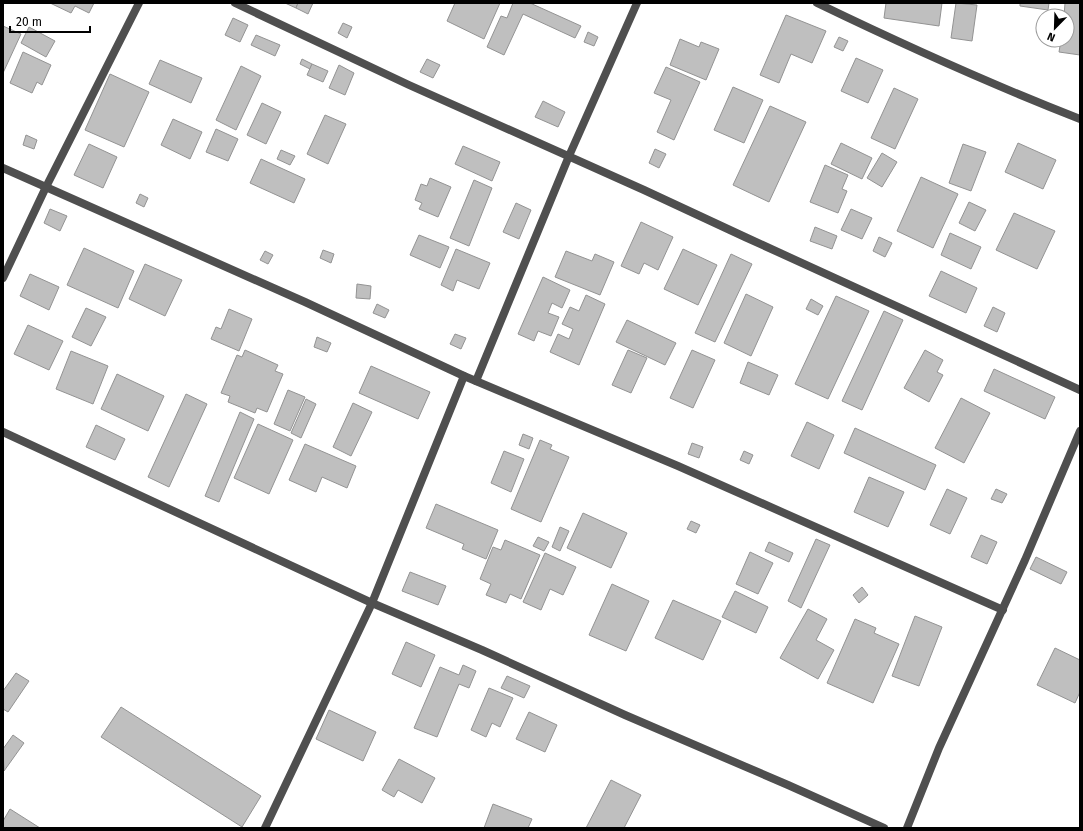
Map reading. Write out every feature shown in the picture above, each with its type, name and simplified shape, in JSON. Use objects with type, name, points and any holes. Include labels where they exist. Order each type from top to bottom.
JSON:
[{"type":"street","points":[[3,278],[46,187],[139,3]]},
{"type":"street","points":[[234,3],[1080,390]]},
{"type":"street","points":[[476,381],[569,156],[637,3]]},
{"type":"street","points":[[817,3],[902,44],[978,78],[1080,119]]},
{"type":"street","points":[[3,168],[305,302],[464,376],[678,466],[1003,610]]},
{"type":"street","points":[[265,828],[372,603],[464,376]]},
{"type":"street","points":[[907,828],[939,748],[1003,610],[1080,431]]},
{"type":"street","points":[[3,432],[372,603],[482,650],[625,715],[782,782],[884,828]]},
{"type":"building","points":[[50,3],[94,3],[89,13],[75,6],[71,13]]},
{"type":"building","points":[[285,3],[298,3],[296,8]]},
{"type":"building","points":[[298,3],[313,3],[308,14],[296,8]]},
{"type":"building","points":[[455,3],[500,3],[484,39],[447,21]]},
{"type":"building","points":[[513,3],[530,3],[581,26],[575,38],[523,14],[504,55],[487,47],[501,16],[507,18]]},
{"type":"building","points":[[886,3],[942,3],[939,26],[884,18]]},
{"type":"building","points":[[956,3],[977,5],[972,41],[951,38]]},
{"type":"building","points":[[1020,3],[1049,3],[1048,8],[1020,6]]},
{"type":"building","points":[[1065,3],[1080,3],[1080,55],[1059,52],[1060,48],[1075,48],[1075,8],[1065,8]]},
{"type":"building","points":[[786,15],[826,31],[812,63],[791,54],[779,83],[760,75]]},
{"type":"building","points":[[233,18],[248,25],[240,42],[225,35]]},
{"type":"building","points":[[343,23],[352,27],[347,38],[338,33]]},
{"type":"building","points":[[3,26],[21,34],[3,73]]},
{"type":"building","points":[[29,27],[55,41],[46,57],[21,43]]},
{"type":"building","points":[[588,32],[598,37],[594,46],[584,42]]},
{"type":"building","points":[[256,35],[280,45],[275,56],[251,45]]},
{"type":"building","points":[[839,37],[848,41],[843,51],[834,47]]},
{"type":"building","points":[[680,39],[699,47],[701,42],[719,49],[706,80],[670,65]]},
{"type":"building","points":[[23,52],[51,65],[42,85],[37,82],[32,93],[10,83]]},
{"type":"building","points":[[856,58],[883,70],[868,103],[841,91]]},
{"type":"building","points":[[302,59],[312,64],[310,69],[300,64]]},
{"type":"building","points":[[427,59],[440,65],[433,78],[420,72]]},
{"type":"building","points":[[160,60],[202,78],[191,103],[149,84]]},
{"type":"building","points":[[312,64],[328,71],[323,82],[307,75]]},
{"type":"building","points":[[339,65],[354,73],[345,95],[329,88]]},
{"type":"building","points":[[241,66],[261,76],[236,130],[216,120]]},
{"type":"building","points":[[666,67],[700,82],[674,140],[657,132],[671,100],[654,93]]},
{"type":"building","points":[[110,74],[149,92],[124,147],[85,130]]},
{"type":"building","points":[[733,87],[763,100],[744,143],[714,130]]},
{"type":"building","points":[[894,88],[918,99],[895,149],[871,138]]},
{"type":"building","points":[[543,101],[565,112],[558,127],[535,117]]},
{"type":"building","points":[[262,103],[281,112],[266,144],[247,135]]},
{"type":"building","points":[[770,106],[806,122],[769,202],[733,185]]},
{"type":"building","points":[[325,115],[346,124],[328,164],[307,154]]},
{"type":"building","points":[[173,119],[202,132],[190,159],[161,145]]},
{"type":"building","points":[[216,129],[238,139],[228,161],[206,152]]},
{"type":"building","points":[[26,135],[37,140],[34,149],[23,145]]},
{"type":"building","points":[[841,143],[872,158],[862,179],[831,164]]},
{"type":"building","points":[[1018,143],[1056,160],[1043,189],[1005,172]]},
{"type":"building","points":[[89,144],[117,157],[103,188],[74,175]]},
{"type":"building","points":[[963,144],[986,152],[971,191],[949,183]]},
{"type":"building","points":[[463,146],[500,162],[492,181],[455,164]]},
{"type":"building","points":[[655,149],[666,154],[659,168],[649,163]]},
{"type":"building","points":[[281,150],[295,156],[290,165],[277,159]]},
{"type":"building","points":[[882,153],[897,162],[882,187],[867,178]]},
{"type":"building","points":[[261,159],[305,179],[294,203],[250,183]]},
{"type":"building","points":[[825,165],[848,175],[842,189],[847,191],[838,213],[810,202]]},
{"type":"building","points":[[921,177],[958,194],[933,248],[897,231]]},
{"type":"building","points":[[430,178],[451,187],[438,217],[419,209],[422,203],[415,200],[421,184],[427,186]]},
{"type":"building","points":[[474,180],[492,188],[469,246],[450,238]]},
{"type":"building","points":[[140,194],[148,198],[144,207],[136,203]]},
{"type":"building","points":[[969,202],[986,210],[975,231],[959,223]]},
{"type":"building","points":[[516,203],[531,210],[519,239],[503,232]]},
{"type":"building","points":[[50,209],[67,216],[60,231],[44,223]]},
{"type":"building","points":[[851,209],[872,218],[862,239],[841,230]]},
{"type":"building","points":[[1014,213],[1055,231],[1037,269],[996,250]]},
{"type":"building","points":[[641,222],[673,237],[658,270],[644,263],[639,274],[621,266]]},
{"type":"building","points":[[815,227],[837,236],[832,249],[810,241]]},
{"type":"building","points":[[950,233],[981,247],[971,269],[941,255]]},
{"type":"building","points":[[419,235],[449,247],[440,268],[410,255]]},
{"type":"building","points":[[879,237],[892,243],[885,257],[873,251]]},
{"type":"building","points":[[84,248],[134,271],[118,308],[67,285]]},
{"type":"building","points":[[456,249],[490,263],[479,289],[457,280],[453,291],[441,285]]},
{"type":"building","points":[[683,249],[717,265],[698,305],[664,289]]},
{"type":"building","points":[[323,250],[334,254],[331,263],[320,258]]},
{"type":"building","points":[[265,251],[273,255],[268,264],[260,260]]},
{"type":"building","points":[[566,251],[592,261],[595,254],[614,262],[600,295],[555,277]]},
{"type":"building","points":[[731,254],[752,264],[715,342],[695,333]]},
{"type":"building","points":[[145,264],[182,280],[165,316],[129,299]]},
{"type":"building","points":[[941,271],[977,288],[966,313],[929,296]]},
{"type":"building","points":[[30,274],[59,287],[49,310],[20,296]]},
{"type":"building","points":[[543,277],[570,290],[562,308],[552,303],[548,313],[559,317],[551,336],[538,331],[534,341],[518,334]]},
{"type":"building","points":[[357,284],[371,286],[370,299],[356,298]]},
{"type":"building","points":[[746,294],[773,307],[751,356],[724,343]]},
{"type":"building","points":[[586,295],[605,304],[579,365],[550,352],[558,334],[569,339],[573,329],[562,324],[570,307],[579,311]]},
{"type":"building","points":[[836,296],[869,311],[828,399],[795,384]]},
{"type":"building","points":[[811,299],[823,306],[818,315],[806,309]]},
{"type":"building","points":[[377,304],[389,310],[385,318],[373,313]]},
{"type":"building","points":[[993,307],[1005,313],[997,332],[984,326]]},
{"type":"building","points":[[86,308],[106,317],[91,346],[72,337]]},
{"type":"building","points":[[229,309],[252,319],[239,351],[211,339],[216,327],[221,329]]},
{"type":"building","points":[[884,311],[903,320],[862,410],[842,401]]},
{"type":"building","points":[[627,320],[676,343],[665,365],[616,342]]},
{"type":"building","points":[[28,325],[63,341],[49,370],[14,354]]},
{"type":"building","points":[[455,334],[466,338],[461,349],[450,344]]},
{"type":"building","points":[[317,337],[331,343],[327,352],[314,347]]},
{"type":"building","points":[[245,350],[278,365],[275,371],[283,374],[267,412],[257,408],[255,413],[228,402],[230,396],[221,393],[237,355],[242,357]]},
{"type":"building","points":[[628,350],[647,358],[631,393],[612,385]]},
{"type":"building","points":[[692,350],[715,360],[693,408],[670,398]]},
{"type":"building","points":[[925,350],[943,360],[937,372],[943,375],[929,402],[904,388]]},
{"type":"building","points":[[71,351],[108,366],[93,404],[56,389]]},
{"type":"building","points":[[748,362],[778,375],[769,395],[740,383]]},
{"type":"building","points":[[371,366],[430,392],[418,419],[359,393]]},
{"type":"building","points":[[994,369],[1055,397],[1045,419],[984,391]]},
{"type":"building","points":[[117,374],[164,396],[148,431],[101,409]]},
{"type":"building","points":[[288,390],[305,397],[290,431],[274,424]]},
{"type":"building","points":[[186,394],[207,404],[169,487],[148,477]]},
{"type":"building","points":[[961,398],[990,413],[964,463],[935,448]]},
{"type":"building","points":[[306,399],[316,404],[301,438],[291,433]]},
{"type":"building","points":[[353,403],[372,412],[351,456],[333,447]]},
{"type":"building","points":[[240,412],[254,419],[219,502],[205,496]]},
{"type":"building","points":[[807,422],[834,435],[819,469],[791,456]]},
{"type":"building","points":[[258,424],[293,440],[269,494],[234,478]]},
{"type":"building","points":[[96,425],[125,439],[115,460],[86,447]]},
{"type":"building","points":[[855,428],[936,465],[925,490],[844,453]]},
{"type":"building","points":[[523,434],[533,438],[529,449],[519,445]]},
{"type":"building","points":[[540,440],[552,445],[550,449],[569,457],[541,522],[511,509]]},
{"type":"building","points":[[692,443],[703,447],[699,458],[688,454]]},
{"type":"building","points":[[305,444],[356,466],[347,488],[322,477],[316,492],[289,480]]},
{"type":"building","points":[[504,451],[524,459],[511,492],[491,483]]},
{"type":"building","points":[[744,451],[753,455],[749,464],[740,460]]},
{"type":"building","points":[[869,477],[904,492],[888,527],[854,512]]},
{"type":"building","points":[[947,489],[967,498],[950,534],[930,525]]},
{"type":"building","points":[[996,489],[1007,494],[1002,503],[991,499]]},
{"type":"building","points":[[436,504],[498,530],[486,559],[462,549],[464,544],[426,528]]},
{"type":"building","points":[[583,513],[627,533],[611,568],[567,548]]},
{"type":"building","points":[[691,521],[700,525],[696,533],[687,529]]},
{"type":"building","points":[[560,527],[569,531],[560,551],[552,547]]},
{"type":"building","points":[[981,535],[997,542],[987,564],[971,557]]},
{"type":"building","points":[[538,537],[549,542],[544,551],[533,546]]},
{"type":"building","points":[[816,539],[830,545],[801,608],[788,601]]},
{"type":"building","points":[[505,540],[540,555],[521,599],[510,594],[506,603],[486,595],[491,584],[480,579],[493,547],[501,550]]},
{"type":"building","points":[[769,542],[793,553],[789,562],[765,551]]},
{"type":"building","points":[[750,552],[773,563],[758,594],[736,584]]},
{"type":"building","points":[[545,553],[576,567],[563,595],[550,589],[541,610],[523,602]]},
{"type":"building","points":[[1036,557],[1067,572],[1061,584],[1030,569]]},
{"type":"building","points":[[410,572],[446,586],[438,605],[402,591]]},
{"type":"building","points":[[612,584],[649,601],[626,651],[589,635]]},
{"type":"building","points":[[862,587],[868,595],[859,603],[853,595]]},
{"type":"building","points":[[735,591],[768,607],[756,633],[722,617]]},
{"type":"building","points":[[673,600],[721,621],[703,660],[655,638]]},
{"type":"building","points":[[808,609],[827,619],[816,640],[834,650],[818,679],[780,658]]},
{"type":"building","points":[[915,616],[942,627],[919,686],[892,676]]},
{"type":"building","points":[[855,619],[876,628],[874,633],[899,644],[873,703],[827,683]]},
{"type":"building","points":[[406,642],[435,655],[421,687],[392,674]]},
{"type":"building","points":[[1055,648],[1080,660],[1080,692],[1075,703],[1037,685]]},
{"type":"building","points":[[463,665],[476,671],[469,688],[459,684],[437,737],[414,728],[440,667],[459,675]]},
{"type":"building","points":[[16,673],[29,681],[8,712],[3,709],[3,691]]},
{"type":"building","points":[[507,676],[530,686],[524,698],[501,688]]},
{"type":"building","points":[[489,688],[513,698],[500,727],[492,723],[486,737],[471,730]]},
{"type":"building","points":[[121,707],[261,796],[242,827],[101,737]]},
{"type":"building","points":[[329,710],[376,732],[363,761],[316,739]]},
{"type":"building","points":[[529,712],[557,725],[545,752],[516,739]]},
{"type":"building","points":[[13,735],[24,743],[4,771],[3,749]]},
{"type":"building","points":[[399,759],[435,778],[422,803],[398,790],[394,797],[382,790]]},
{"type":"building","points":[[611,780],[641,795],[624,828],[586,828]]},
{"type":"building","points":[[493,804],[532,819],[528,828],[484,828]]},
{"type":"building","points":[[10,809],[40,828],[3,828],[3,821]]}]
